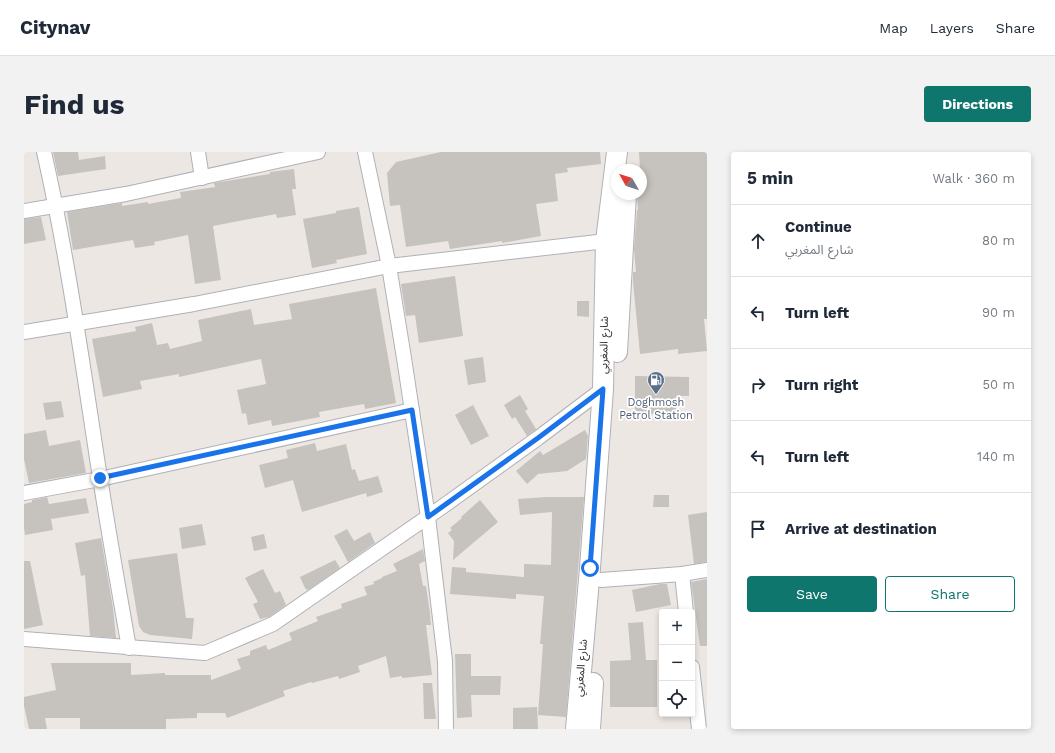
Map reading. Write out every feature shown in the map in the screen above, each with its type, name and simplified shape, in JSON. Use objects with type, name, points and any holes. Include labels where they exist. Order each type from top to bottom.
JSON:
[{"type":"main road","name":"شارع المغربي","points":[[576,729],[590,568],[603,389],[606,241],[617,152]]},
{"type":"main road","points":[[628,164],[629,152]]},
{"type":"main road","name":"شارع المغربي","points":[[590,729],[610,464],[626,200]]},
{"type":"street","points":[[44,152],[56,206],[129,648]]},
{"type":"street","points":[[198,152],[202,178]]},
{"type":"street","points":[[24,211],[126,194],[318,152]]},
{"type":"street","points":[[365,152],[389,266],[428,517],[445,661],[446,729]]},
{"type":"street","points":[[24,332],[194,304],[389,266],[606,241]]},
{"type":"street","points":[[24,639],[205,653],[273,624],[428,517],[603,389]]},
{"type":"street","points":[[24,493],[100,478],[412,410]]},
{"type":"street","points":[[601,580],[682,574],[707,570]]},
{"type":"street","points":[[682,574],[686,609]]},
{"type":"street","points":[[695,680],[702,711],[699,729]]},
{"type":"building","points":[[53,152],[78,152],[79,160],[105,156],[106,169],[58,176]]},
{"type":"building","points":[[441,152],[600,152],[601,164],[567,168],[568,172],[555,174],[558,201],[536,204],[541,236],[502,243],[502,241],[450,249],[448,241],[406,247],[400,205],[390,206],[387,173],[396,162]]},
{"type":"building","points":[[639,152],[707,152],[707,319],[704,319],[707,351],[678,354],[678,349],[640,354],[633,272],[636,272],[634,249],[638,210],[637,200],[647,200],[647,164],[640,164]]},
{"type":"building","points":[[294,169],[296,189],[292,189],[296,215],[277,218],[276,214],[213,226],[221,280],[195,284],[188,235],[154,242],[155,245],[135,248],[133,240],[73,250],[67,212],[122,203],[122,206],[148,202],[148,204],[181,198],[180,192],[215,187],[214,183]]},
{"type":"building","points":[[359,207],[367,254],[336,260],[337,263],[312,268],[303,219]]},
{"type":"building","points":[[41,217],[46,240],[24,244],[24,219]]},
{"type":"building","points":[[455,276],[463,336],[419,343],[415,315],[406,316],[401,284]]},
{"type":"building","points":[[376,288],[396,403],[365,409],[364,404],[319,412],[320,417],[272,426],[271,420],[248,425],[246,413],[242,414],[237,390],[266,384],[261,359],[179,377],[179,374],[140,381],[142,389],[103,397],[92,339],[136,331],[135,327],[152,323],[157,345],[168,343],[170,349],[202,341],[198,320],[251,309],[254,325],[292,319],[289,304]]},
{"type":"building","points":[[577,301],[589,301],[589,317],[577,316]]},
{"type":"building","points":[[483,357],[486,382],[468,385],[464,360]]},
{"type":"building","name":"Doghmosh Petrol Station","points":[[635,376],[689,377],[689,396],[676,396],[676,414],[635,414]]},
{"type":"building","points":[[520,395],[528,409],[525,411],[536,429],[527,436],[515,417],[512,419],[504,405]]},
{"type":"building","points":[[61,401],[64,417],[46,420],[43,403]]},
{"type":"building","points":[[473,405],[489,436],[471,445],[455,415]]},
{"type":"building","points":[[46,430],[49,446],[80,440],[86,473],[29,483],[24,459],[24,434]]},
{"type":"building","points":[[585,430],[588,436],[586,459],[567,471],[538,474],[527,484],[516,471],[540,451],[543,455]]},
{"type":"building","points":[[315,443],[317,451],[346,444],[352,470],[355,469],[359,481],[378,476],[383,492],[367,497],[366,493],[302,512],[293,480],[265,488],[259,465],[288,458],[286,450]]},
{"type":"building","points":[[654,495],[669,495],[669,507],[653,507]]},
{"type":"building","points":[[47,497],[49,504],[86,498],[89,513],[51,519],[53,530],[25,535],[24,504],[32,502],[32,500]]},
{"type":"building","points":[[584,497],[566,717],[538,715],[543,644],[540,644],[544,596],[516,594],[516,599],[450,594],[452,567],[466,568],[466,572],[524,577],[524,564],[551,565],[552,512],[520,515],[518,499]]},
{"type":"building","points":[[480,500],[498,522],[453,560],[454,541],[448,533],[452,530],[450,528]]},
{"type":"building","points":[[707,512],[707,562],[694,564],[688,515]]},
{"type":"building","points":[[202,524],[206,545],[182,549],[179,528]]},
{"type":"building","points":[[347,529],[354,541],[370,532],[375,543],[348,562],[334,536]]},
{"type":"building","points":[[264,534],[267,548],[254,551],[251,537]]},
{"type":"building","points":[[101,538],[113,608],[116,638],[90,636],[85,575],[81,576],[75,543]]},
{"type":"building","points":[[423,549],[425,561],[419,564],[423,586],[426,586],[430,613],[431,625],[426,625],[432,675],[390,678],[386,656],[358,666],[360,672],[339,679],[338,676],[311,682],[283,691],[285,696],[227,718],[225,713],[197,713],[197,718],[166,719],[166,729],[80,729],[80,718],[45,718],[47,729],[29,729],[24,706],[24,697],[56,690],[51,663],[131,663],[131,675],[165,673],[165,675],[211,675],[211,680],[241,669],[237,659],[250,655],[250,651],[266,645],[268,650],[292,640],[289,633],[318,621],[316,617],[342,608],[341,604],[367,595],[364,587],[374,584],[373,582],[397,571],[393,564]]},
{"type":"building","points":[[177,553],[186,618],[194,618],[192,639],[150,635],[143,632],[139,626],[128,560]]},
{"type":"building","points":[[335,560],[340,568],[311,588],[307,590],[305,588],[300,577]]},
{"type":"building","points":[[24,561],[30,561],[43,625],[24,629]]},
{"type":"building","points":[[263,569],[275,593],[280,591],[286,605],[269,617],[260,619],[253,604],[258,602],[245,578]]},
{"type":"building","points":[[707,579],[707,646],[700,646],[691,582]]},
{"type":"building","points":[[667,584],[671,605],[636,612],[632,590]]},
{"type":"building","points":[[643,622],[646,660],[657,660],[657,707],[610,707],[610,661],[631,660],[628,623]]},
{"type":"building","points":[[455,654],[471,654],[471,676],[501,676],[500,695],[471,695],[472,717],[457,718]]},
{"type":"building","points":[[423,683],[432,683],[436,719],[424,719]]},
{"type":"building","points":[[537,707],[538,729],[513,729],[513,708]]},
{"type":"place","name":"Doghmosh Petrol Station","points":[[656,395]]},
{"type":"route","points":[[100,478],[412,410],[428,517],[603,389],[590,568]]}]
